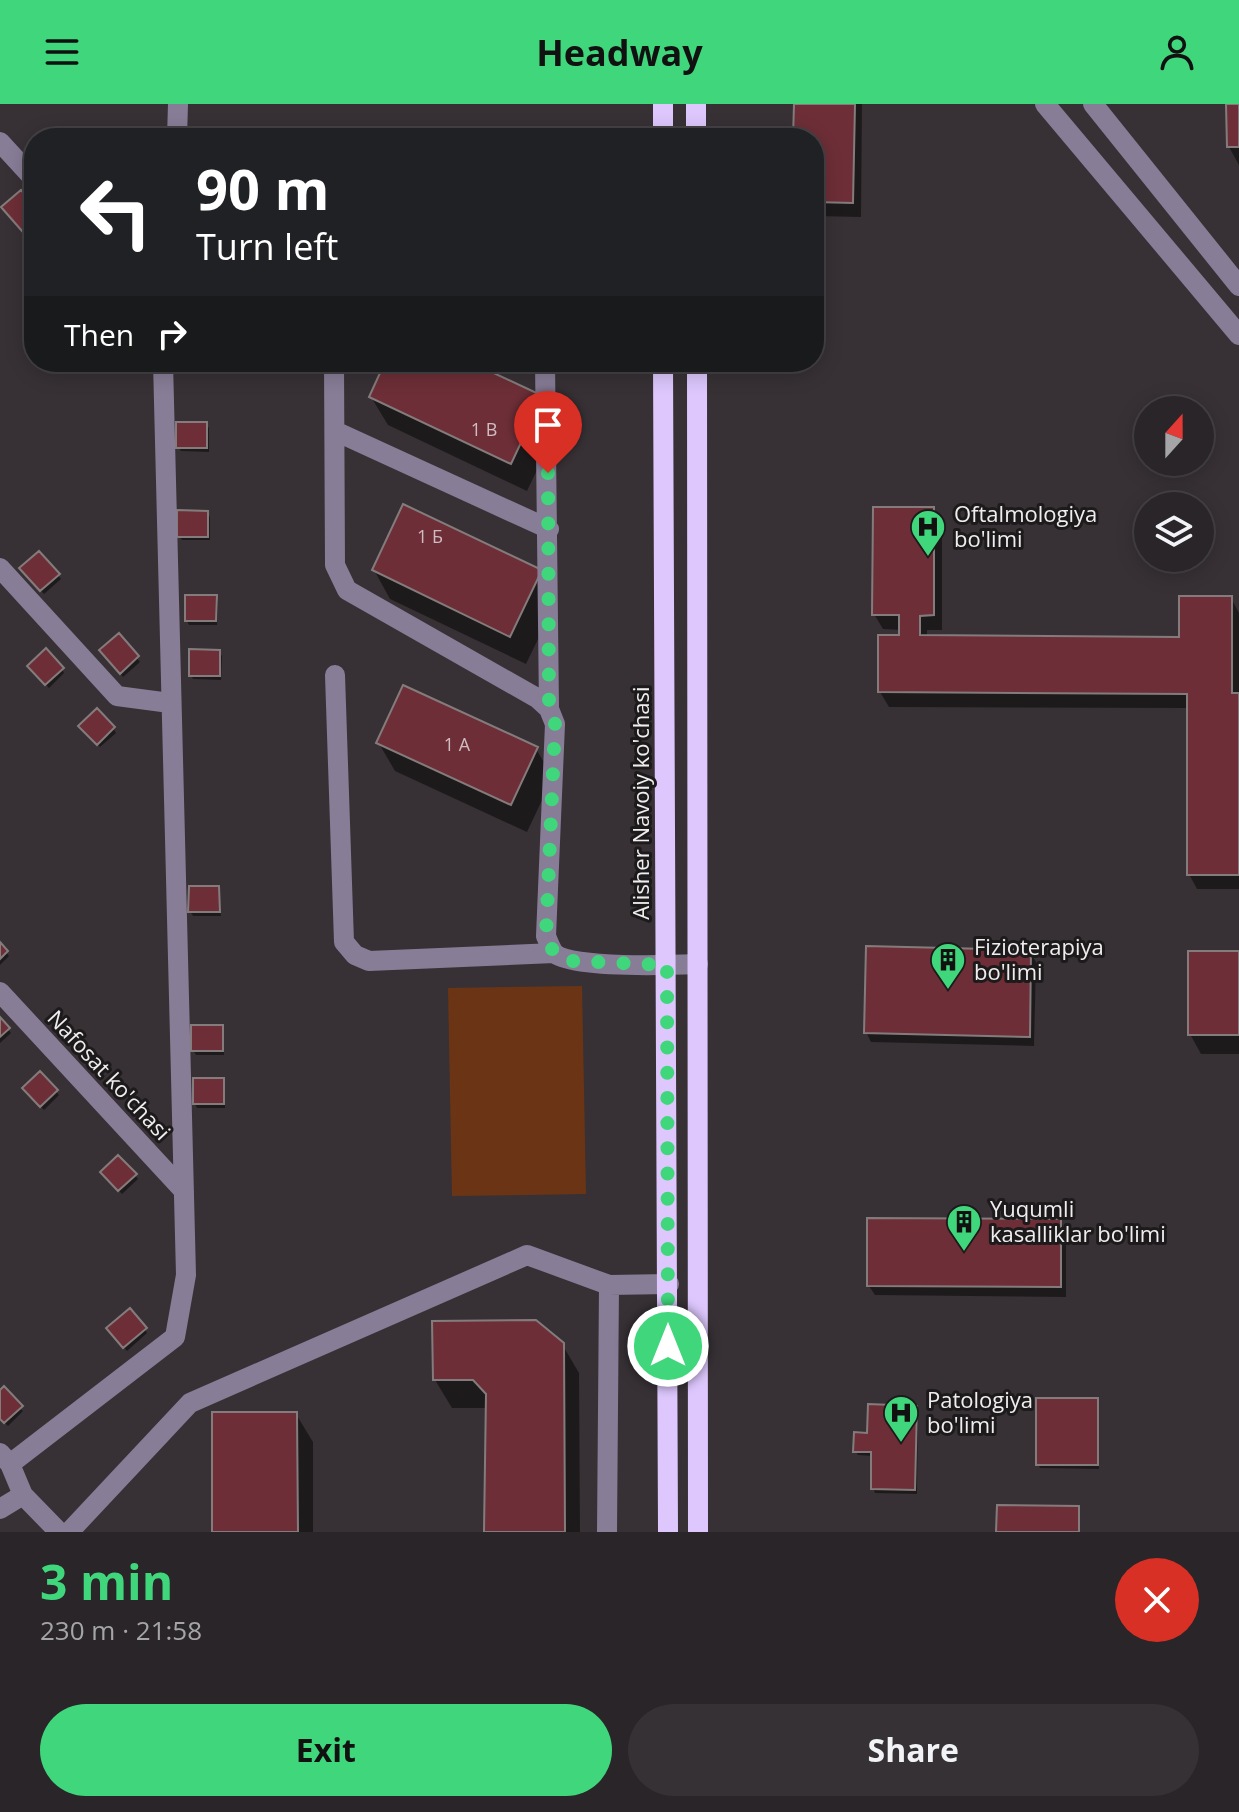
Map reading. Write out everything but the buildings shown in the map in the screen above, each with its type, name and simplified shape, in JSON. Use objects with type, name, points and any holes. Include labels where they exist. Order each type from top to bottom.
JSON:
[{"type":"main road","points":[[663,104],[663,128]]},
{"type":"main road","points":[[696,104],[696,128]]},
{"type":"main road","name":"Alisher Navoiy ko'chasi","points":[[663,372],[668,1532]]},
{"type":"main road","points":[[697,372],[698,1532]]},
{"type":"street","points":[[177,128],[178,104]]},
{"type":"street","points":[[1045,104],[1239,335]]},
{"type":"street","points":[[1093,104],[1239,286]]},
{"type":"street","points":[[0,142],[24,168]]},
{"type":"street","points":[[59,1532],[23,1495],[5,1459],[175,1337],[186,1275],[163,372]]},
{"type":"street","points":[[334,372],[335,565],[347,590],[537,698],[549,709]]},
{"type":"street","points":[[545,372],[549,709],[555,724],[546,936],[554,953]]},
{"type":"street","points":[[335,431],[549,529]]},
{"type":"street","points":[[0,568],[117,696],[170,703]]},
{"type":"street","points":[[335,675],[344,942],[355,955],[369,961],[554,953],[572,961],[698,964]]},
{"type":"street","name":"Nafosat ko'chasi","points":[[0,992],[184,1191]]},
{"type":"street","points":[[69,1532],[190,1403],[527,1255],[609,1285],[669,1284]]},
{"type":"street","points":[[607,1532],[609,1285]]},
{"type":"street","points":[[0,1509],[23,1495]]},
{"type":"shaded area","points":[[582,986],[586,1194],[452,1196],[448,988]]},
{"type":"place","name":"Oftalmologiya bo'limi","points":[[928,558]]},
{"type":"place","name":"Fizioterapiya bo'limi","points":[[948,991]]},
{"type":"place","name":"Yuqumli kasalliklar bo'limi","points":[[964,1253]]},
{"type":"place","name":"Patologiya bo'limi","points":[[901,1444]]},
{"type":"route","points":[[548,473],[549,709],[555,724],[546,936],[554,953],[572,961],[667,965],[668,1346]]}]
